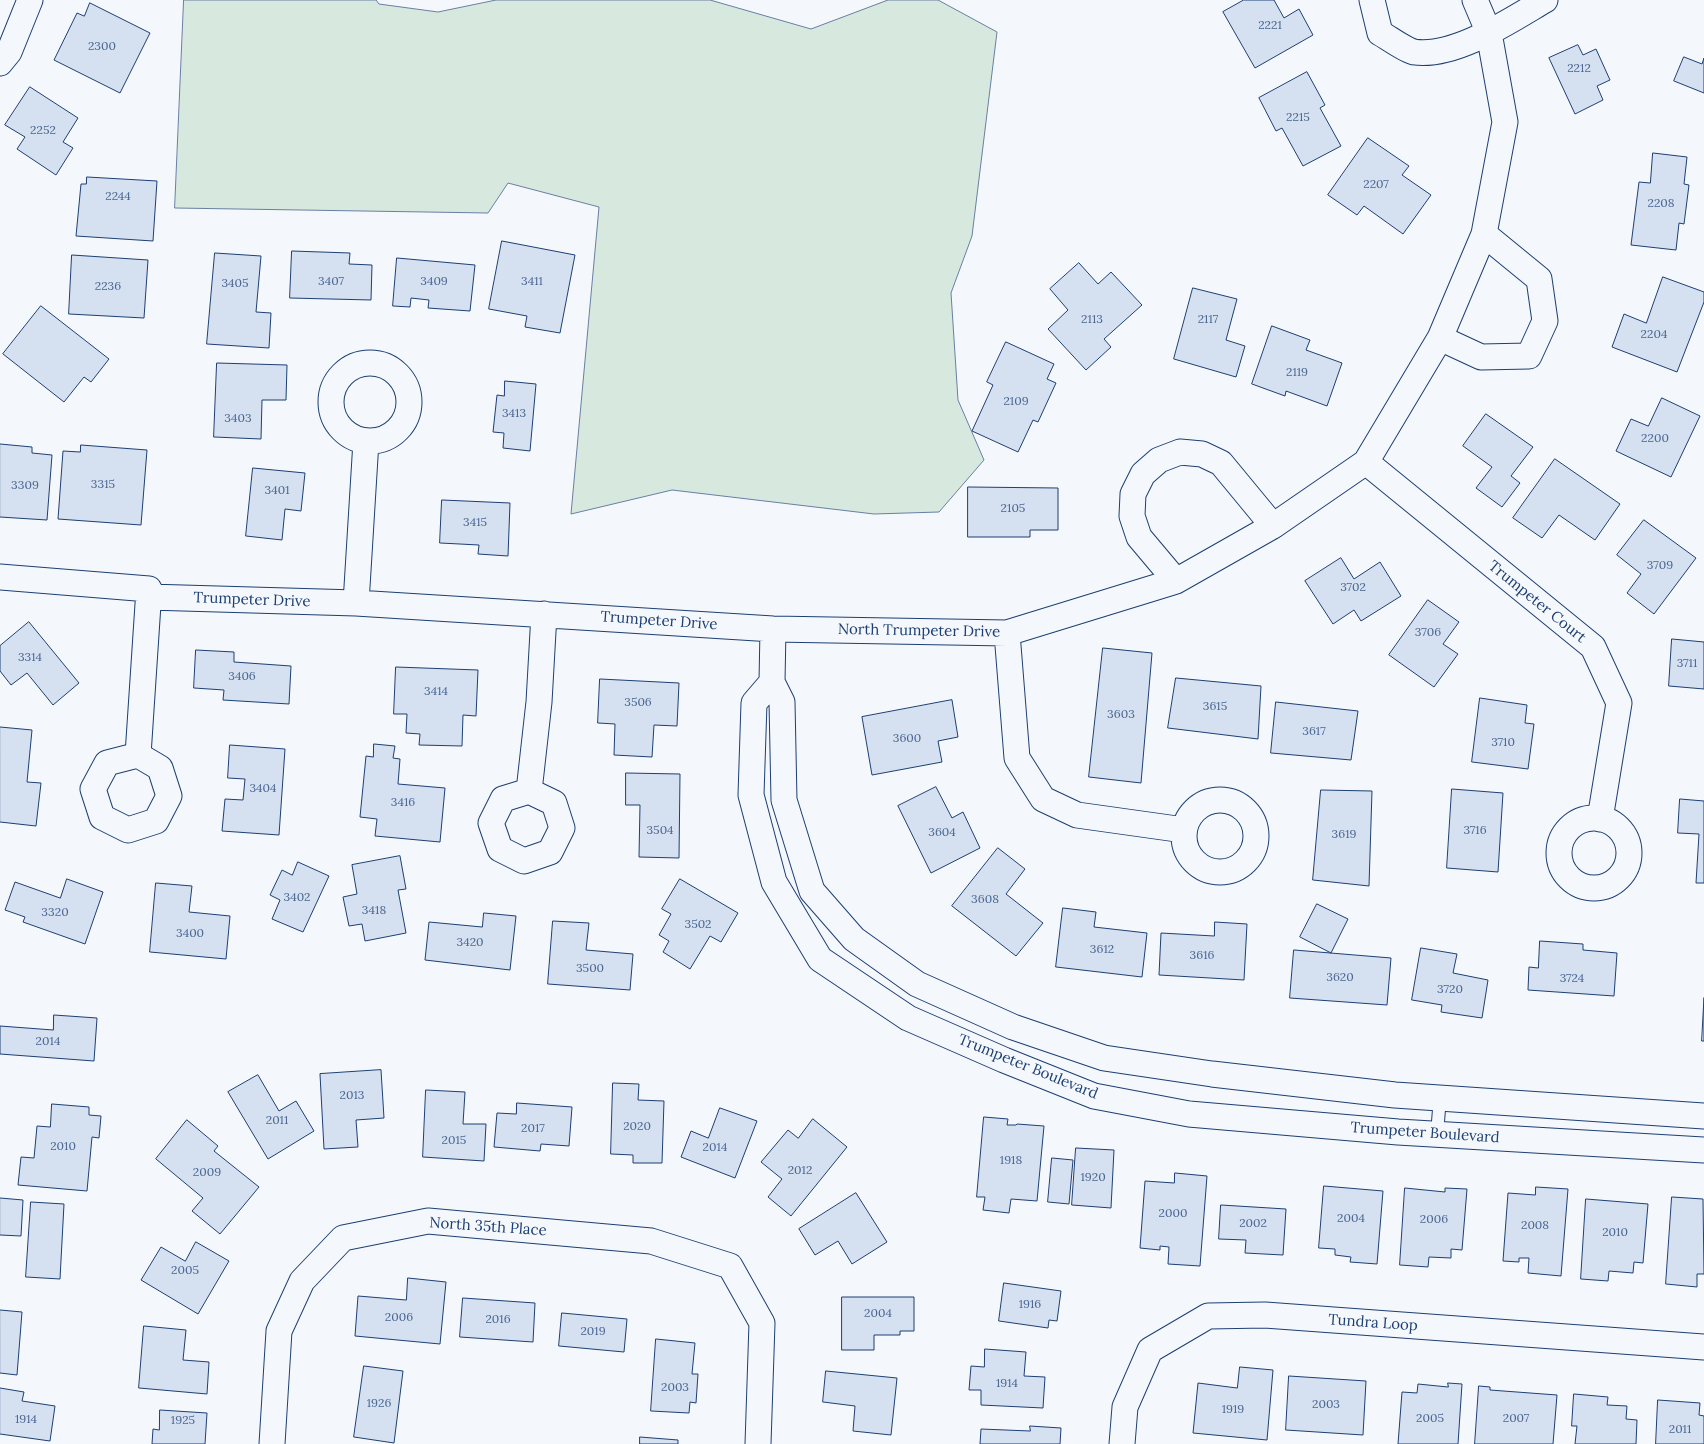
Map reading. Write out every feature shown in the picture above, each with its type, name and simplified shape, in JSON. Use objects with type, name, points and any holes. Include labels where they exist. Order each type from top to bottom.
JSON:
[{"type":"street","points":[[0,63],[9,52],[30,0]]},
{"type":"street","points":[[1372,0],[1380,33],[1413,52],[1442,51],[1489,33],[1545,0]]},
{"type":"street","name":"North Trumpeter Drive","points":[[773,629],[1007,633],[1176,581],[1273,526],[1366,462],[1440,338],[1484,234],[1505,122],[1489,33],[1475,0]]},
{"type":"street","points":[[1440,338],[1481,357],[1530,356],[1545,321],[1539,279],[1484,234]]},
{"type":"street","points":[[356,603],[366,441]]},
{"type":"street","points":[[1176,581],[1139,537],[1132,516],[1133,494],[1143,474],[1159,460],[1180,452],[1202,454],[1221,463],[1273,526]]},
{"type":"street","name":"Trumpeter Court","points":[[1366,462],[1593,647],[1619,702],[1600,819]]},
{"type":"street","name":"Trumpeter Drive","points":[[0,577],[149,589],[148,597],[356,603],[773,629]]},
{"type":"street","points":[[138,755],[148,597]]},
{"type":"street","points":[[529,791],[539,702],[544,614]]},
{"type":"street","name":"Trumpeter Boulevard","points":[[773,629],[772,682],[782,702],[784,800],[812,891],[854,939],[917,984],[1013,1027],[1104,1058],[1232,1076],[1396,1095],[1704,1116]]},
{"type":"street","points":[[1007,633],[1017,758],[1043,799],[1077,815],[1184,830]]},
{"type":"street","name":"Trumpeter Boulevard","points":[[772,682],[754,703],[751,795],[774,882],[820,959],[908,1018],[1004,1060],[1094,1096],[1189,1114],[1398,1132],[1704,1150]]},
{"type":"street","name":"North 35th Place","points":[[272,1444],[280,1331],[302,1281],[343,1238],[428,1221],[651,1241],[730,1266],[762,1323],[758,1444]]},
{"type":"street","name":"Tundra Loop","points":[[1122,1444],[1125,1407],[1150,1350],[1208,1316],[1265,1315],[1704,1347]]},
{"type":"lane","points":[[1437,1134],[1440,1097]]},
{"type":"shaded area","points":[[184,0],[376,0],[379,4],[438,12],[496,0],[710,0],[811,29],[888,0],[938,0],[997,32],[972,236],[951,293],[958,400],[984,460],[939,512],[874,514],[672,490],[571,514],[599,207],[508,183],[488,213],[175,208]]},
{"type":"building","points":[[1244,0],[1274,0],[1284,18],[1299,9],[1313,35],[1255,68],[1223,12]]},
{"type":"building","points":[[90,3],[150,33],[120,93],[54,60],[77,13],[84,16]]},
{"type":"building","points":[[1578,45],[1583,55],[1596,49],[1610,80],[1597,86],[1603,100],[1575,114],[1549,58]]},
{"type":"building","points":[[1684,57],[1702,64],[1704,58],[1704,93],[1674,81]]},
{"type":"building","points":[[1307,72],[1325,105],[1320,108],[1341,146],[1303,166],[1282,128],[1276,131],[1259,98]]},
{"type":"building","points":[[30,87],[78,118],[63,142],[73,148],[56,175],[17,149],[25,137],[5,125]]},
{"type":"building","points":[[1368,138],[1409,166],[1402,175],[1431,195],[1403,234],[1364,206],[1357,215],[1328,195]]},
{"type":"building","points":[[1653,153],[1687,157],[1684,184],[1689,185],[1684,224],[1679,223],[1676,250],[1631,245],[1639,182],[1650,183]]},
{"type":"building","points":[[87,177],[157,181],[153,241],[76,236],[81,184],[86,184]]},
{"type":"building","points":[[502,241],[575,255],[560,333],[525,327],[527,316],[489,309]]},
{"type":"building","points":[[292,251],[350,253],[349,264],[372,265],[371,300],[290,298]]},
{"type":"building","points":[[215,253],[261,256],[256,312],[271,313],[269,348],[207,344]]},
{"type":"building","points":[[72,255],[148,260],[144,318],[69,314]]},
{"type":"building","points":[[397,258],[475,265],[470,311],[428,308],[429,300],[411,298],[410,307],[393,306]]},
{"type":"building","points":[[1079,263],[1098,284],[1111,272],[1142,305],[1104,339],[1111,347],[1086,370],[1048,329],[1068,310],[1050,289]]},
{"type":"building","points":[[1663,277],[1704,292],[1704,302],[1677,372],[1612,347],[1624,314],[1646,323]]},
{"type":"building","points":[[1193,288],[1237,299],[1226,340],[1245,346],[1236,377],[1174,359]]},
{"type":"building","points":[[41,306],[109,359],[91,382],[84,377],[64,402],[3,354]]},
{"type":"building","points":[[1272,326],[1310,340],[1306,350],[1342,363],[1327,406],[1286,391],[1285,396],[1252,384]]},
{"type":"building","points":[[1006,342],[1054,364],[1047,379],[1056,383],[1038,422],[1033,420],[1018,452],[972,431],[993,385],[987,382]]},
{"type":"building","points":[[217,363],[287,365],[286,400],[262,400],[261,439],[214,437]]},
{"type":"building","points":[[505,381],[536,384],[530,451],[503,448],[504,433],[493,432],[497,395],[504,396]]},
{"type":"building","points":[[1662,398],[1700,416],[1671,477],[1616,451],[1631,419],[1648,426]]},
{"type":"building","points":[[1486,414],[1533,447],[1511,476],[1520,483],[1502,507],[1476,488],[1492,467],[1463,446]]},
{"type":"building","points":[[0,444],[32,447],[32,453],[52,455],[47,520],[0,517]]},
{"type":"building","points":[[81,445],[147,450],[141,525],[58,519],[63,451],[80,452]]},
{"type":"building","points":[[1555,459],[1620,504],[1595,540],[1559,515],[1542,538],[1513,518]]},
{"type":"building","points":[[253,468],[305,473],[301,511],[285,509],[282,540],[246,536]]},
{"type":"building","points":[[968,487],[1058,488],[1058,530],[1030,530],[1030,537],[968,537]]},
{"type":"building","points":[[442,500],[510,503],[508,556],[478,554],[479,545],[440,543]]},
{"type":"building","points":[[1644,520],[1696,558],[1654,614],[1627,593],[1641,574],[1617,555]]},
{"type":"building","points":[[1341,558],[1354,579],[1380,562],[1401,596],[1361,621],[1354,610],[1333,624],[1305,581]]},
{"type":"building","points":[[1428,600],[1459,622],[1443,644],[1458,654],[1434,687],[1389,655]]},
{"type":"building","points":[[29,622],[79,683],[53,705],[27,673],[11,685],[0,671],[0,646]]},
{"type":"building","points":[[1672,639],[1704,642],[1704,689],[1669,686]]},
{"type":"building","points":[[1103,648],[1152,653],[1141,783],[1089,777]]},
{"type":"building","points":[[196,650],[234,652],[234,662],[291,666],[289,704],[223,700],[224,690],[194,688]]},
{"type":"building","points":[[396,667],[478,670],[476,716],[463,715],[462,746],[419,745],[420,734],[406,733],[407,714],[394,714]]},
{"type":"building","points":[[1176,678],[1261,686],[1258,739],[1168,728]]},
{"type":"building","points":[[600,679],[679,683],[677,726],[654,725],[652,757],[614,755],[615,724],[598,723]]},
{"type":"building","points":[[1480,698],[1527,705],[1525,723],[1534,724],[1528,769],[1472,762]]},
{"type":"building","points":[[952,700],[958,737],[938,741],[942,762],[872,775],[862,717]]},
{"type":"building","points":[[1276,702],[1358,711],[1351,760],[1271,753]]},
{"type":"building","points":[[0,727],[32,730],[27,782],[41,783],[36,826],[0,822]]},
{"type":"building","points":[[374,744],[395,746],[393,758],[400,759],[398,784],[445,788],[440,842],[375,836],[377,819],[360,817],[366,756],[373,757]]},
{"type":"building","points":[[230,745],[285,749],[279,835],[222,831],[225,799],[243,800],[245,779],[228,778]]},
{"type":"building","points":[[626,773],[680,774],[679,858],[639,857],[640,805],[626,805]]},
{"type":"building","points":[[936,787],[952,818],[963,812],[980,848],[931,873],[898,806]]},
{"type":"building","points":[[1452,789],[1503,793],[1498,872],[1447,868]]},
{"type":"building","points":[[1321,790],[1372,791],[1369,886],[1313,880]]},
{"type":"building","points":[[1680,799],[1704,801],[1704,883],[1696,883],[1699,834],[1678,833]]},
{"type":"building","points":[[998,848],[1025,869],[1006,894],[1043,923],[1016,956],[952,906]]},
{"type":"building","points":[[400,856],[406,889],[398,890],[406,933],[365,941],[362,924],[349,926],[343,897],[357,894],[352,865]]},
{"type":"building","points":[[298,862],[329,876],[303,932],[272,919],[280,900],[270,895],[282,870],[292,875]]},
{"type":"building","points":[[67,879],[103,892],[85,944],[23,922],[25,917],[5,910],[15,882],[60,898]]},
{"type":"building","points":[[680,879],[738,913],[721,942],[710,936],[690,969],[663,952],[669,941],[659,935],[671,914],[662,909]]},
{"type":"building","points":[[156,883],[192,886],[189,912],[230,916],[226,959],[150,952]]},
{"type":"building","points":[[1317,904],[1348,919],[1331,953],[1300,937]]},
{"type":"building","points":[[1063,908],[1096,912],[1094,927],[1147,933],[1142,977],[1056,967]]},
{"type":"building","points":[[484,913],[516,916],[510,970],[425,960],[429,922],[482,927]]},
{"type":"building","points":[[553,921],[589,923],[586,950],[633,954],[630,990],[548,984]]},
{"type":"building","points":[[1215,922],[1247,924],[1244,980],[1159,975],[1161,933],[1214,936]]},
{"type":"building","points":[[1540,941],[1583,944],[1583,950],[1617,953],[1614,996],[1528,990],[1529,967],[1538,968]]},
{"type":"building","points":[[1421,948],[1457,954],[1453,973],[1488,980],[1482,1018],[1441,1012],[1442,1005],[1412,1000]]},
{"type":"building","points":[[1294,950],[1391,958],[1387,1005],[1290,998]]},
{"type":"building","points":[[1704,998],[1704,1041],[1702,1041]]},
{"type":"building","points":[[54,1015],[97,1018],[94,1061],[0,1054],[0,1026],[53,1030]]},
{"type":"building","points":[[381,1070],[384,1118],[356,1120],[358,1147],[324,1149],[320,1074]]},
{"type":"building","points":[[258,1075],[279,1111],[296,1101],[314,1131],[268,1159],[228,1092]]},
{"type":"building","points":[[613,1083],[639,1084],[638,1100],[664,1101],[662,1163],[633,1163],[633,1155],[611,1154]]},
{"type":"building","points":[[426,1090],[465,1092],[463,1124],[486,1124],[484,1161],[423,1157]]},
{"type":"building","points":[[517,1103],[572,1107],[569,1146],[541,1144],[540,1151],[494,1147],[497,1113],[516,1114]]},
{"type":"building","points":[[52,1104],[89,1107],[89,1115],[101,1116],[99,1138],[92,1137],[87,1191],[18,1185],[21,1157],[34,1158],[37,1126],[50,1127]]},
{"type":"building","points":[[720,1108],[757,1121],[735,1178],[681,1157],[691,1131],[708,1138]]},
{"type":"building","points":[[984,1117],[1008,1119],[1007,1125],[1044,1126],[1037,1201],[1011,1199],[1009,1213],[983,1210],[985,1197],[977,1197]]},
{"type":"building","points":[[813,1119],[847,1147],[791,1216],[768,1197],[782,1179],[761,1162],[788,1130],[798,1138]]},
{"type":"building","points":[[187,1120],[218,1146],[214,1151],[259,1187],[220,1234],[192,1211],[203,1198],[156,1159]]},
{"type":"building","points":[[1076,1148],[1114,1150],[1111,1208],[1072,1205]]},
{"type":"building","points":[[1052,1158],[1073,1160],[1069,1204],[1048,1202]]},
{"type":"building","points":[[1175,1173],[1207,1176],[1200,1266],[1168,1264],[1169,1247],[1160,1246],[1160,1250],[1140,1248],[1145,1181],[1174,1183]]},
{"type":"building","points":[[1324,1186],[1383,1191],[1377,1264],[1350,1262],[1351,1257],[1335,1255],[1335,1249],[1319,1248]]},
{"type":"building","points":[[1536,1187],[1568,1189],[1561,1276],[1528,1273],[1529,1258],[1519,1258],[1519,1262],[1503,1261],[1508,1193],[1535,1195]]},
{"type":"building","points":[[1405,1188],[1445,1192],[1445,1188],[1467,1189],[1462,1250],[1451,1249],[1451,1258],[1429,1257],[1428,1267],[1400,1265]]},
{"type":"building","points":[[856,1193],[887,1242],[852,1264],[838,1241],[815,1255],[799,1229]]},
{"type":"building","points":[[1672,1197],[1703,1199],[1704,1274],[1697,1274],[1697,1287],[1666,1284]]},
{"type":"building","points":[[0,1198],[23,1200],[21,1236],[0,1235]]},
{"type":"building","points":[[1586,1199],[1648,1204],[1643,1263],[1634,1262],[1633,1273],[1609,1271],[1608,1281],[1581,1279]]},
{"type":"building","points":[[31,1202],[64,1204],[60,1279],[26,1277]]},
{"type":"building","points":[[1221,1205],[1286,1209],[1283,1255],[1245,1253],[1246,1240],[1219,1239]]},
{"type":"building","points":[[196,1242],[229,1261],[198,1314],[141,1280],[161,1247],[185,1261]]},
{"type":"building","points":[[408,1278],[446,1282],[440,1344],[355,1336],[358,1296],[406,1300]]},
{"type":"building","points":[[1004,1283],[1061,1291],[1057,1321],[1049,1320],[1048,1328],[999,1321]]},
{"type":"building","points":[[842,1297],[914,1297],[914,1331],[900,1331],[900,1335],[874,1335],[874,1350],[842,1350]]},
{"type":"building","points":[[463,1298],[535,1303],[533,1342],[460,1337]]},
{"type":"building","points":[[0,1310],[22,1312],[17,1375],[0,1373]]},
{"type":"building","points":[[562,1313],[627,1319],[624,1352],[559,1346]]},
{"type":"building","points":[[144,1326],[186,1330],[183,1360],[209,1362],[207,1394],[139,1388]]},
{"type":"building","points":[[656,1339],[695,1343],[692,1374],[698,1374],[696,1403],[690,1402],[689,1413],[651,1411]]},
{"type":"building","points":[[985,1349],[1026,1352],[1024,1376],[1045,1377],[1043,1408],[981,1405],[981,1390],[969,1390],[971,1366],[984,1367]]},
{"type":"building","points":[[364,1366],[403,1371],[394,1443],[354,1437]]},
{"type":"building","points":[[1240,1367],[1273,1370],[1267,1440],[1193,1433],[1198,1383],[1237,1388]]},
{"type":"building","points":[[826,1371],[897,1378],[891,1435],[853,1431],[855,1406],[823,1402]]},
{"type":"building","points":[[1289,1376],[1366,1381],[1363,1435],[1286,1430]]},
{"type":"building","points":[[1448,1383],[1462,1384],[1458,1444],[1398,1444],[1402,1392],[1417,1393],[1418,1384],[1448,1387]]},
{"type":"building","points":[[1479,1386],[1490,1387],[1490,1390],[1557,1395],[1553,1444],[1475,1444]]},
{"type":"building","points":[[0,1388],[24,1392],[22,1401],[55,1406],[50,1441],[0,1434]]},
{"type":"building","points":[[1574,1394],[1608,1397],[1607,1405],[1627,1406],[1626,1419],[1637,1420],[1636,1444],[1575,1444],[1577,1426],[1572,1426]]},
{"type":"building","points":[[1658,1400],[1700,1403],[1699,1415],[1704,1416],[1704,1444],[1656,1444]]},
{"type":"building","points":[[160,1410],[207,1413],[205,1444],[152,1444],[153,1429],[159,1430]]},
{"type":"building","points":[[1030,1426],[1061,1428],[1060,1444],[980,1444],[981,1429],[1030,1431]]},
{"type":"building","points":[[640,1437],[678,1440],[678,1444],[640,1444]]}]
